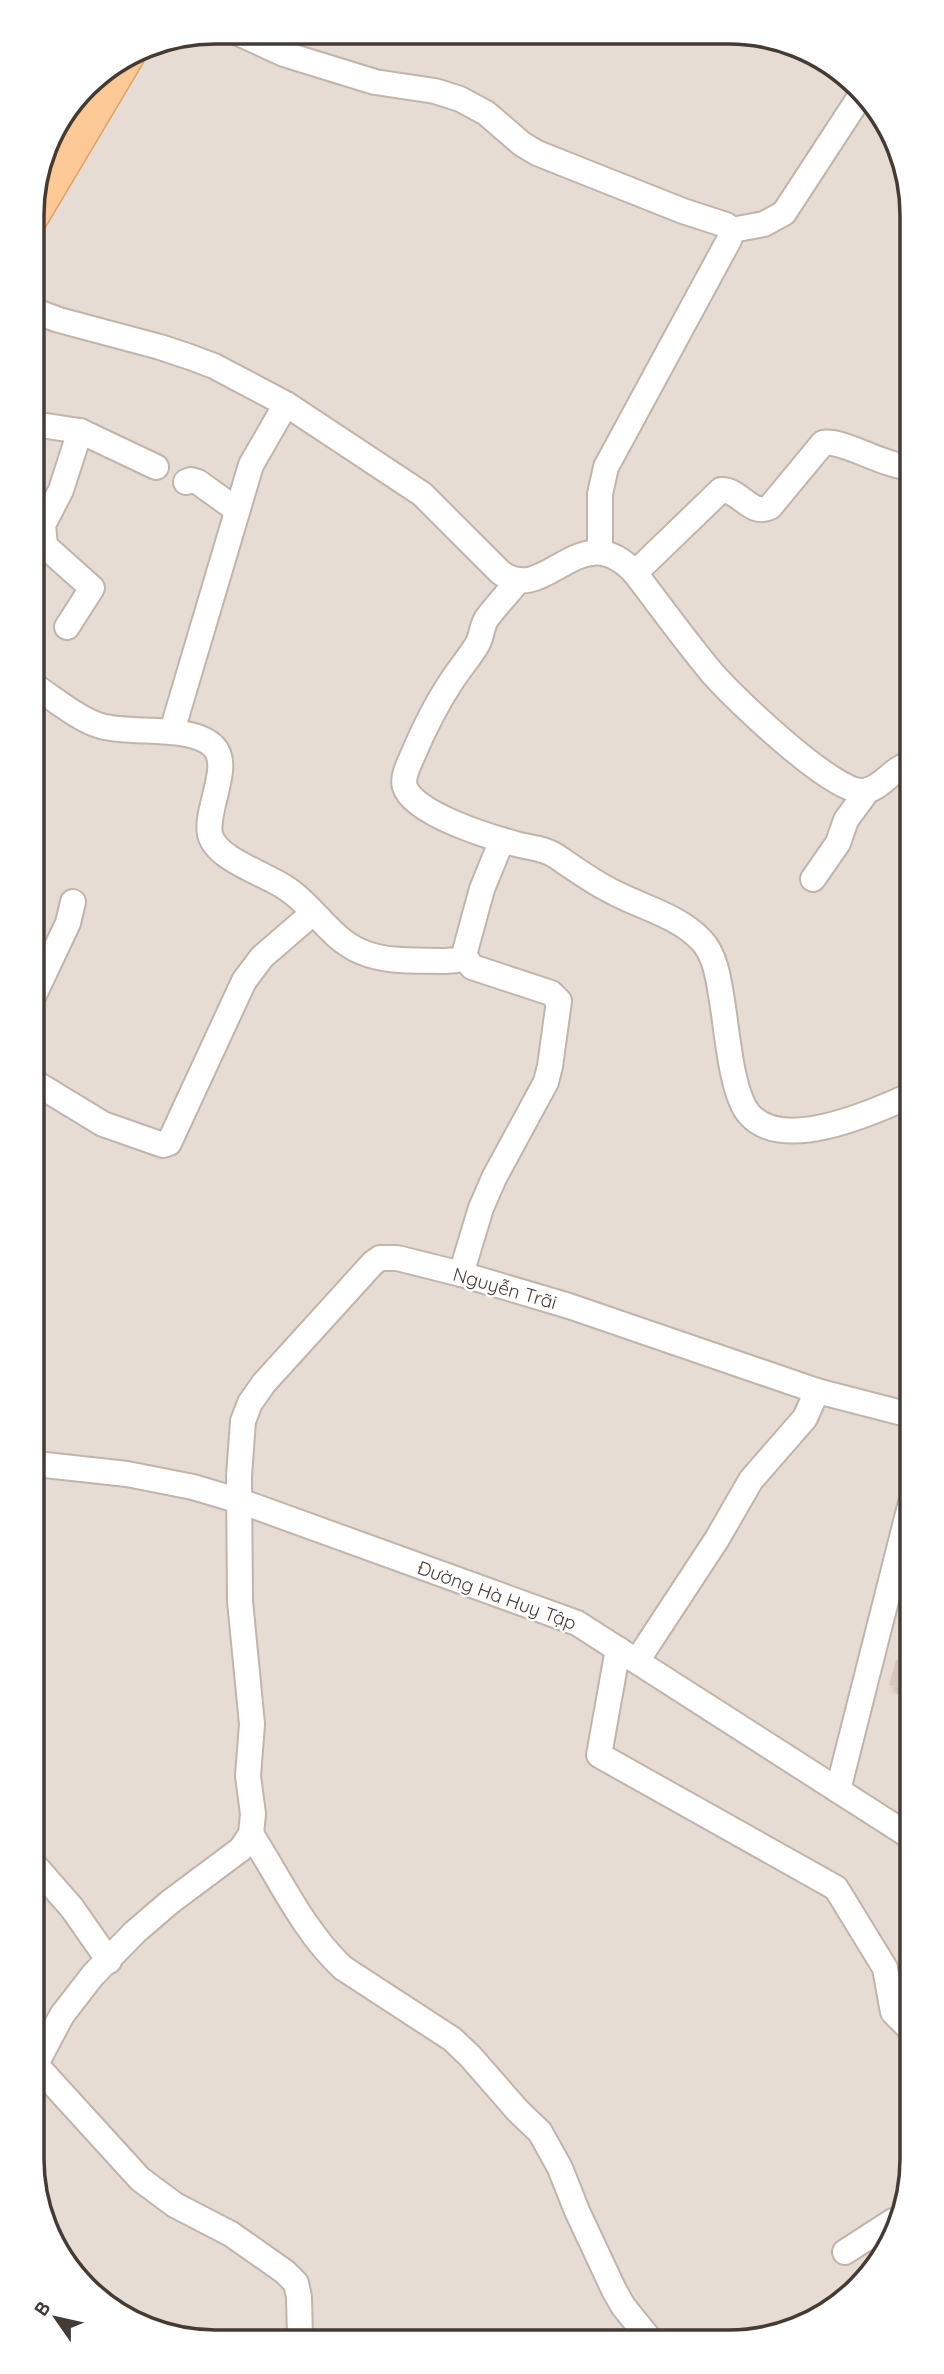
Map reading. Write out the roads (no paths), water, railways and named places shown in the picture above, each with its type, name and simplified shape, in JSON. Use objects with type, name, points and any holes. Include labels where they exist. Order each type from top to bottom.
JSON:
[{"type":"main road","points":[[45,198],[118,74]]},
{"type":"street","points":[[262,44],[284,54],[388,85],[435,91],[460,99],[486,113],[522,144],[537,153],[683,211],[726,225],[732,230]]},
{"type":"street","points":[[732,230],[764,224],[784,213],[857,101]]},
{"type":"street","points":[[600,551],[600,494],[606,467],[732,230]]},
{"type":"street","points":[[44,314],[190,357],[214,366],[286,404],[422,494],[500,572],[518,581]]},
{"type":"street","points":[[172,732],[251,464],[286,404]]},
{"type":"street","points":[[44,426],[79,431],[156,467]]},
{"type":"street","points":[[44,523],[61,490],[79,431]]},
{"type":"street","points":[[635,573],[721,490],[729,490],[760,510],[770,507],[823,443],[832,442],[900,466]]},
{"type":"street","points":[[186,482],[198,482],[237,510]]},
{"type":"street","points":[[44,536],[45,546],[92,588],[67,627]]},
{"type":"street","points":[[900,769],[868,790],[856,791],[839,784],[778,735],[714,676],[635,573],[621,559],[600,551],[586,553],[545,573],[518,581],[485,621],[479,642],[451,681],[427,723],[404,779],[410,796],[453,823],[502,840],[550,852],[613,892],[680,922],[703,942],[709,951],[718,979],[739,1094],[749,1114],[759,1121],[773,1128],[822,1127],[858,1118],[900,1100]]},
{"type":"street","points":[[44,692],[89,721],[102,726],[172,732],[208,742],[220,757],[209,823],[210,835],[216,847],[288,889],[306,903],[346,945],[379,957],[446,961],[464,956],[482,889],[502,840]]},
{"type":"street","points":[[813,879],[838,843],[846,820],[868,790]]},
{"type":"street","points":[[44,974],[68,923],[73,902]]},
{"type":"street","points":[[44,1088],[103,1124],[163,1145],[169,1143],[244,981],[262,957],[313,913]]},
{"type":"street","points":[[461,1275],[481,1208],[494,1178],[546,1082],[559,1001],[551,993],[472,967],[464,956]]},
{"type":"street","name":"Nguyễn Trãi","points":[[251,1834],[253,1814],[248,1776],[252,1724],[240,1601],[240,1439],[243,1421],[250,1403],[264,1383],[380,1258],[397,1258],[569,1306],[817,1391],[900,1412]]},
{"type":"street","points":[[817,1391],[805,1418],[751,1480],[717,1539],[627,1655],[599,1755],[836,1888],[885,1968],[893,2012],[900,2019]]},
{"type":"street","name":"Đường Hà Huy Tập","points":[[44,1465],[127,1474],[193,1487],[577,1623],[900,1830]]},
{"type":"street","points":[[838,1790],[900,1545]]},
{"type":"street","points":[[44,2047],[62,2015],[93,1975],[110,1961],[135,1932],[170,1902],[241,1849],[251,1834],[312,1934],[330,1956],[352,1975],[452,2039],[540,2132],[560,2168],[614,2290],[642,2330]]},
{"type":"street","points":[[44,1876],[72,1908],[110,1961]]},
{"type":"street","points":[[44,2072],[141,2179],[175,2205],[231,2234],[285,2272],[296,2283],[300,2330]]},
{"type":"street","points":[[845,2252],[887,2225]]}]
